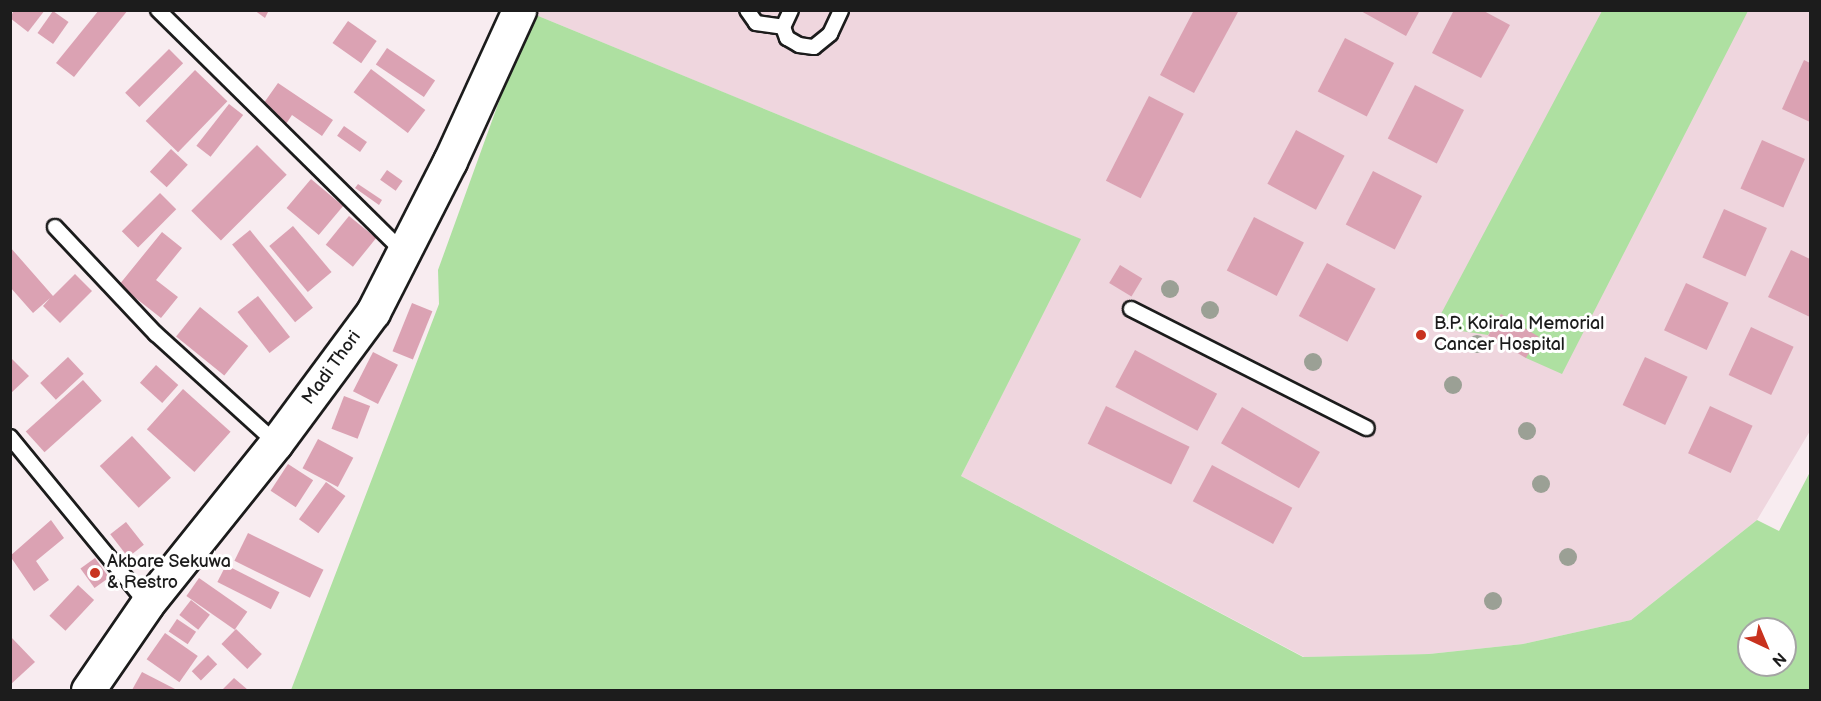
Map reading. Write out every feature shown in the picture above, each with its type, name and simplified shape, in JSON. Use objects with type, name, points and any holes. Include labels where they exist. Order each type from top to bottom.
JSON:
[{"type":"main road","name":"Madi Thori","points":[[88,690],[147,604],[276,442],[373,312],[404,253],[519,10]]},
{"type":"lane","points":[[158,10],[404,253]]},
{"type":"lane","points":[[747,10],[756,23],[783,27]]},
{"type":"lane","points":[[791,10],[783,27],[787,38],[799,45],[813,47],[830,34],[842,10]]},
{"type":"lane","points":[[55,227],[156,334],[276,442]]},
{"type":"lane","points":[[1131,309],[1366,428]]},
{"type":"lane","points":[[10,437],[147,604]]},
{"type":"shaded area","name":"B.P. Koirala Memorial Cancer Hospital","points":[[532,10],[1810,11],[1810,431],[1757,520],[1631,620],[1523,644],[1429,654],[1304,657],[961,476],[1080,239],[531,13]]},
{"type":"green space","points":[[1602,11],[1748,11],[1562,374],[1526,358],[1501,314],[1488,335],[1434,327]]},
{"type":"green space","points":[[531,13],[1081,239],[961,476],[1303,657],[1429,654],[1523,644],[1631,620],[1757,520],[1779,531],[1810,472],[1810,690],[291,690],[439,304],[438,270]]},
{"type":"building","points":[[14,10],[45,10],[28,32],[10,18]]},
{"type":"building","points":[[99,10],[128,10],[74,77],[56,63]]},
{"type":"building","points":[[254,10],[269,10],[265,18]]},
{"type":"building","points":[[1194,10],[1238,12],[1194,93],[1160,75]]},
{"type":"building","points":[[1359,10],[1420,10],[1406,36]]},
{"type":"building","points":[[1454,10],[1482,10],[1510,25],[1481,78],[1432,53]]},
{"type":"building","points":[[53,11],[69,22],[53,44],[38,33]]},
{"type":"building","points":[[348,21],[377,41],[361,63],[333,43]]},
{"type":"building","points":[[1345,38],[1394,63],[1367,116],[1318,91]]},
{"type":"building","points":[[387,48],[435,80],[424,97],[376,65]]},
{"type":"building","points":[[169,49],[183,63],[139,107],[125,93]]},
{"type":"building","points":[[1804,60],[1810,63],[1810,122],[1782,109]]},
{"type":"building","points":[[371,69],[425,110],[408,133],[354,92]]},
{"type":"building","points":[[195,70],[227,101],[178,152],[146,121]]},
{"type":"building","points":[[278,83],[333,120],[322,136],[292,115],[286,124],[261,107]]},
{"type":"building","points":[[1415,85],[1464,110],[1437,163],[1388,138]]},
{"type":"building","points":[[1149,96],[1184,114],[1141,198],[1106,181]]},
{"type":"building","points":[[229,104],[243,115],[211,157],[196,146]]},
{"type":"building","points":[[344,126],[367,142],[360,152],[337,136]]},
{"type":"building","points":[[1296,130],[1345,156],[1316,210],[1267,184]]},
{"type":"building","points":[[1762,140],[1805,159],[1783,208],[1740,188]]},
{"type":"building","points":[[257,145],[287,175],[221,240],[191,211]]},
{"type":"building","points":[[171,149],[188,165],[167,187],[150,172]]},
{"type":"building","points":[[387,170],[403,181],[396,191],[380,180]]},
{"type":"building","points":[[1373,171],[1422,196],[1395,249],[1346,224]]},
{"type":"building","points":[[311,179],[343,206],[319,235],[287,208]]},
{"type":"building","points":[[358,184],[382,200],[379,205],[355,188]]},
{"type":"building","points":[[160,193],[176,209],[138,247],[122,231]]},
{"type":"building","points":[[1724,209],[1767,228],[1745,277],[1702,257]]},
{"type":"building","points":[[349,216],[376,238],[353,267],[326,245]]},
{"type":"building","points":[[1254,217],[1304,242],[1277,296],[1227,270]]},
{"type":"building","points":[[293,226],[332,272],[308,292],[269,246]]},
{"type":"building","points":[[250,230],[313,308],[295,322],[232,244]]},
{"type":"building","points":[[162,232],[182,248],[156,280],[178,297],[161,318],[119,285]]},
{"type":"building","points":[[10,247],[53,296],[75,274],[92,291],[60,323],[43,306],[50,298],[33,313],[10,287]]},
{"type":"building","points":[[1791,250],[1810,259],[1810,317],[1768,297]]},
{"type":"building","points":[[1327,263],[1376,289],[1347,342],[1299,316]]},
{"type":"building","points":[[1120,265],[1142,278],[1131,296],[1109,283]]},
{"type":"building","points":[[1686,283],[1729,303],[1707,350],[1664,330]]},
{"type":"building","points":[[258,296],[290,337],[270,353],[238,312]]},
{"type":"building","points":[[412,303],[432,311],[413,359],[393,351]]},
{"type":"building","points":[[200,307],[248,346],[224,376],[176,337]]},
{"type":"building","points":[[1501,314],[1539,337],[1526,358],[1488,335]]},
{"type":"building","points":[[1751,327],[1794,347],[1771,395],[1729,375]]},
{"type":"building","points":[[1135,350],[1217,394],[1197,431],[1115,387]]},
{"type":"building","points":[[373,352],[398,365],[378,404],[353,391]]},
{"type":"building","points":[[10,357],[29,376],[10,394]]},
{"type":"building","points":[[68,357],[84,374],[56,400],[40,383]]},
{"type":"building","points":[[1645,357],[1688,377],[1665,425],[1623,405]]},
{"type":"building","points":[[156,365],[178,385],[162,403],[140,383]]},
{"type":"building","points":[[83,380],[102,401],[45,452],[26,432]]},
{"type":"building","points":[[183,389],[231,432],[194,472],[147,429]]},
{"type":"building","points":[[344,396],[370,406],[358,439],[331,429]]},
{"type":"building","points":[[1106,406],[1190,447],[1171,485],[1088,444]]},
{"type":"building","points":[[1710,406],[1753,426],[1731,473],[1688,453]]},
{"type":"building","points":[[1242,407],[1320,452],[1299,488],[1221,443]]},
{"type":"building","points":[[132,436],[171,478],[139,508],[100,466]]},
{"type":"building","points":[[318,439],[353,458],[338,487],[303,468]]},
{"type":"building","points":[[288,464],[313,480],[296,507],[271,491]]},
{"type":"building","points":[[1212,465],[1292,508],[1273,544],[1193,501]]},
{"type":"building","points":[[326,482],[345,496],[318,533],[299,519]]},
{"type":"building","points":[[51,520],[64,538],[36,561],[49,580],[34,591],[10,556]]},
{"type":"building","points":[[126,522],[144,545],[128,557],[110,534]]},
{"type":"building","points":[[248,533],[323,570],[310,598],[234,561]]},
{"type":"building","name":"Akbare Sekuwa & Restro","points":[[95,558],[109,577],[95,588],[80,569]]},
{"type":"building","points":[[226,565],[279,592],[271,609],[217,582]]},
{"type":"building","points":[[199,578],[247,612],[235,630],[186,596]]},
{"type":"building","points":[[78,585],[94,600],[65,631],[49,616]]},
{"type":"building","points":[[191,600],[210,615],[198,630],[179,615]]},
{"type":"building","points":[[177,619],[196,632],[188,644],[169,631]]},
{"type":"building","points":[[236,629],[262,654],[247,669],[221,644]]},
{"type":"building","points":[[165,633],[198,656],[179,682],[147,659]]},
{"type":"building","points":[[10,636],[35,662],[10,685]]},
{"type":"building","points":[[208,655],[217,664],[201,680],[192,671]]},
{"type":"building","points":[[142,672],[177,690],[132,690]]},
{"type":"building","points":[[234,678],[248,690],[222,690]]},
{"type":"place","name":"B.P. Koirala Memorial Cancer Hospital","points":[[1421,335]]},
{"type":"place","name":"Akbare Sekuwa & Restro","points":[[95,573]]}]
